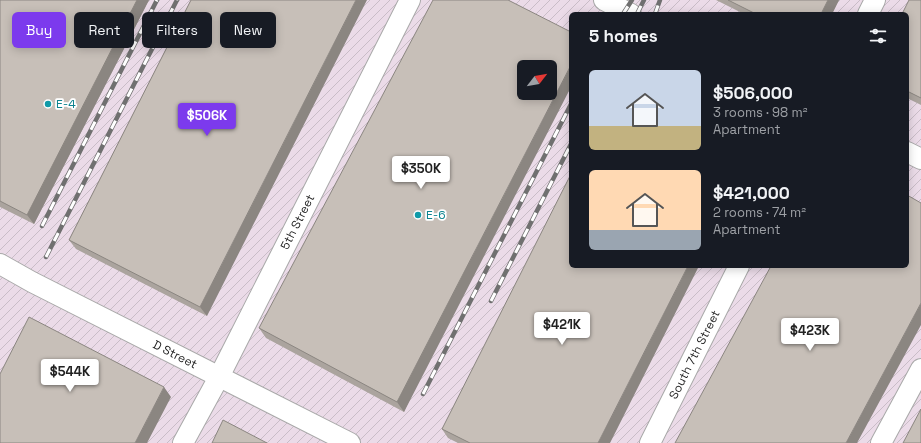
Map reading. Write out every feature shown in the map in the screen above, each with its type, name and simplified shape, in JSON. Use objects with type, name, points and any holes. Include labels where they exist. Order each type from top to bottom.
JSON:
[{"type":"lane","name":"5th Street","points":[[184,443],[410,0]]},
{"type":"lane","points":[[604,0],[627,12]]},
{"type":"lane","points":[[869,12],[875,0]]},
{"type":"lane","points":[[909,153],[921,160]]},
{"type":"lane","name":"D Street","points":[[0,264],[32,282],[350,443]]},
{"type":"lane","name":"South 7th Street","points":[[650,443],[738,268]]},
{"type":"lane","points":[[881,443],[921,369]]},
{"type":"shaded area","points":[[0,0],[921,0],[921,443],[0,443]]},
{"type":"building","name":"E-4","points":[[0,0],[137,0],[131,12],[74,12],[74,48],[112,48],[27,215],[0,201]]},
{"type":"building","points":[[191,0],[356,0],[200,307],[69,240],[167,48],[212,48],[212,12],[185,12]]},
{"type":"building","name":"E-6","points":[[433,0],[508,0],[569,31],[569,69],[557,92],[557,60],[517,60],[517,100],[553,100],[397,402],[259,328]]},
{"type":"building","points":[[728,0],[828,0],[822,12],[752,12]]},
{"type":"building","points":[[909,0],[921,0],[921,98],[909,92],[909,12],[903,12]]},
{"type":"building","points":[[569,178],[569,268],[687,268],[598,443],[470,443],[442,429]]},
{"type":"building","points":[[909,196],[921,203],[921,303],[846,443],[675,443],[770,268],[909,268]]},
{"type":"building","points":[[29,317],[164,387],[135,443],[0,443],[0,374]]},
{"type":"building","points":[[921,409],[921,443],[903,443]]},
{"type":"building","points":[[223,420],[267,443],[212,443]]},
{"type":"railway","points":[[42,226],[157,0]]},
{"type":"railway","points":[[46,257],[177,0]]},
{"type":"railway","points":[[624,12],[632,0]]},
{"type":"railway","points":[[638,12],[644,0]]},
{"type":"railway","points":[[656,12],[660,0]]},
{"type":"railway","points":[[423,394],[569,108]]},
{"type":"railway","points":[[491,301],[569,148]]},
{"type":"place","name":"E-4","points":[[48,104]]},
{"type":"place","name":"E-6","points":[[418,215]]}]
